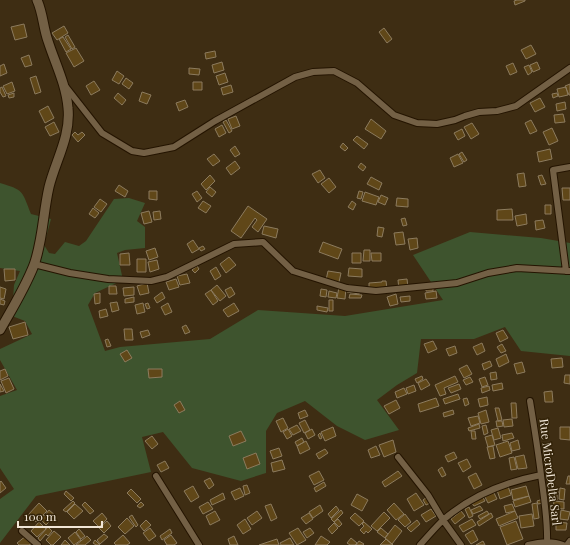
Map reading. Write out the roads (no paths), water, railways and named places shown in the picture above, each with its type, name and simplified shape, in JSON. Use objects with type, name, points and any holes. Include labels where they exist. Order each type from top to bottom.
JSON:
[{"type":"street","points":[[0,330],[20,295],[34,264],[42,229],[49,186],[66,134],[68,109],[64,85],[47,40],[41,8],[37,0]]},
{"type":"street","points":[[64,85],[102,133],[132,151],[144,153],[174,147],[215,121],[295,77],[313,72],[334,71],[357,83],[394,115],[417,123],[437,124],[479,112],[497,111],[516,106],[570,68]]},
{"type":"street","points":[[34,264],[108,279],[151,281],[167,277],[234,244],[263,242],[293,271],[347,288],[376,291],[457,283],[488,273],[517,268],[568,271],[553,170],[570,167]]},
{"type":"street","name":"Rue MicroDelta Sarl","points":[[530,401],[536,433],[548,528],[547,544]]},
{"type":"street","points":[[398,457],[428,495],[443,520],[461,545]]},
{"type":"street","points":[[420,545],[443,520],[465,504],[496,488],[522,479],[541,475]]},
{"type":"street","points":[[156,476],[199,545]]},
{"type":"street","points":[[22,532],[38,545]]},
{"type":"street","points":[[567,545],[570,541]]},
{"type":"street","points":[[528,545],[558,543],[563,545]]}]
